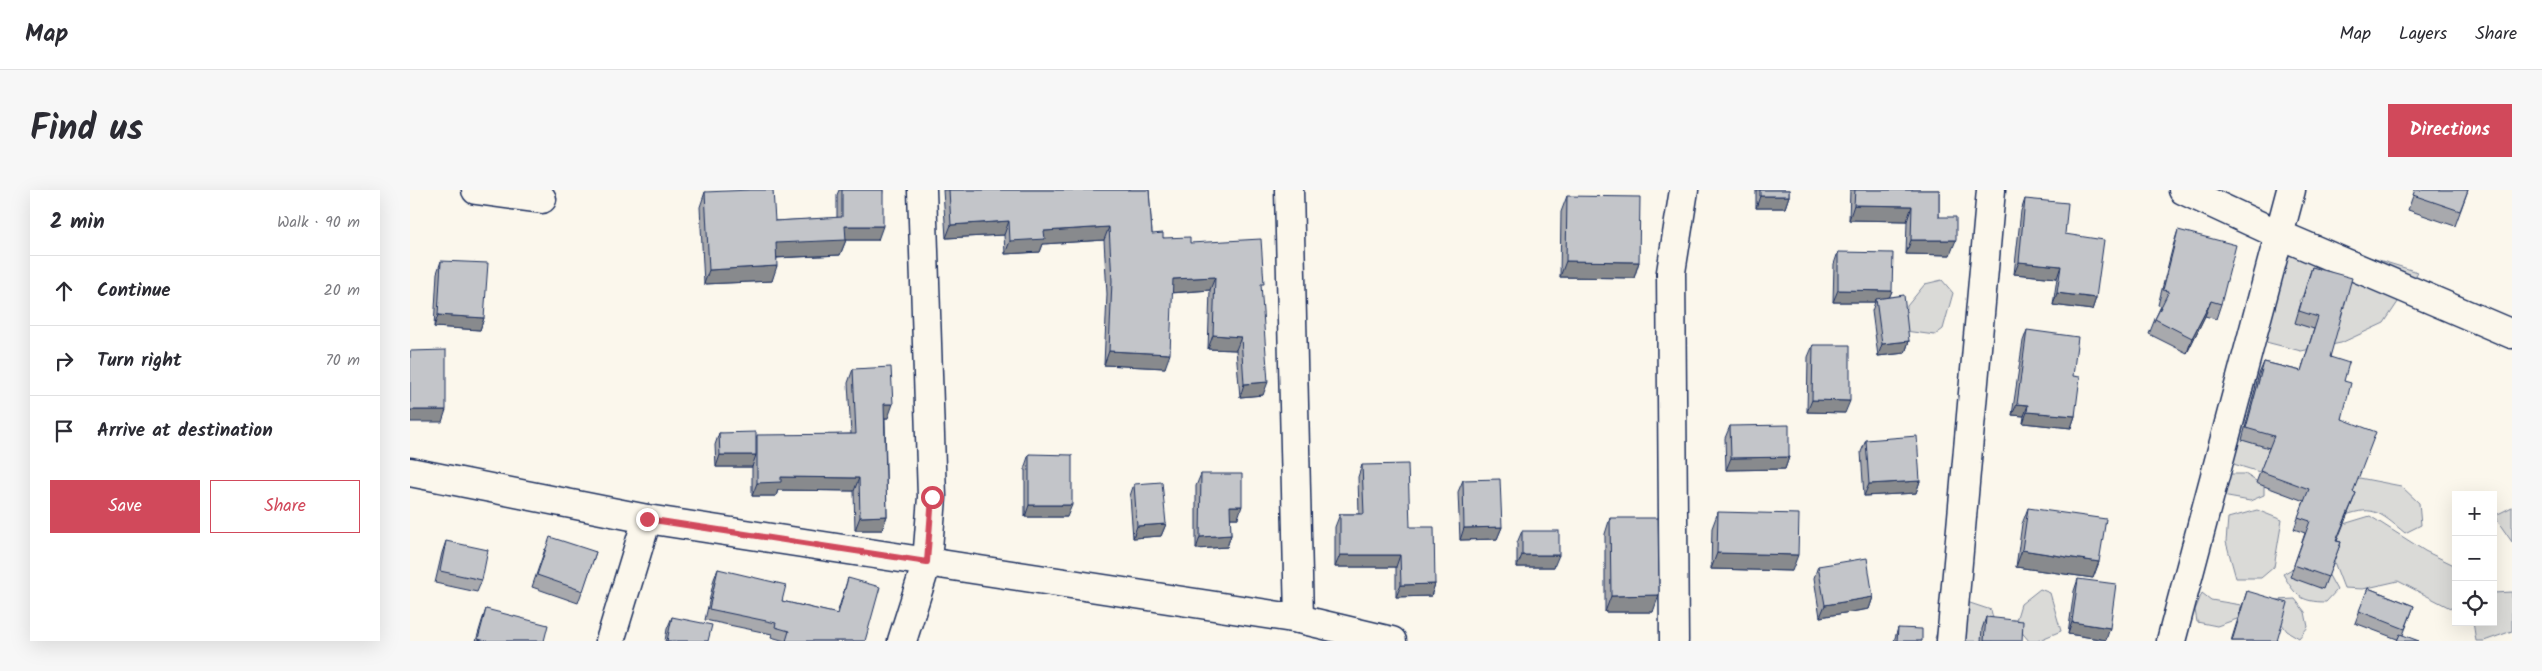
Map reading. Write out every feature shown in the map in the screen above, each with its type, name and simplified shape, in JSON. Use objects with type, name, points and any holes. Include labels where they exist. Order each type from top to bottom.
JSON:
[{"type":"street","points":[[476,190],[542,198]]},
{"type":"street","points":[[902,641],[927,562],[932,497],[922,190]]},
{"type":"street","points":[[1290,190],[1299,619]]},
{"type":"street","points":[[1674,641],[1671,272],[1684,190]]},
{"type":"street","points":[[1951,641],[1991,190]]},
{"type":"street","points":[[2183,190],[2280,235],[2512,334]]},
{"type":"street","points":[[2171,641],[2291,190]]},
{"type":"street","points":[[410,472],[647,519],[1299,619],[1392,641]]},
{"type":"street","points":[[610,641],[647,519]]},
{"type":"shaded area","points":[[2287,250],[2330,258],[2299,301],[2317,329],[2339,293],[2369,257],[2418,272],[2384,323],[2341,343],[2301,351],[2254,339]]},
{"type":"shaded area","points":[[1942,280],[1953,293],[1943,329],[1935,335],[1905,331],[1907,306],[1925,284]]},
{"type":"shaded area","points":[[2228,421],[2256,424],[2273,440],[2266,474],[2227,462]]},
{"type":"shaded area","points":[[2221,474],[2245,474],[2264,486],[2264,495],[2250,501],[2211,494]]},
{"type":"shaded area","points":[[2344,475],[2401,486],[2419,503],[2421,525],[2405,533],[2388,519],[2375,512],[2367,511],[2359,511],[2338,518]]},
{"type":"shaded area","points":[[2512,507],[2512,542],[2497,520],[2497,514]]},
{"type":"shaded area","points":[[2257,510],[2282,520],[2274,567],[2261,578],[2236,578],[2226,542],[2228,518]]},
{"type":"shaded area","points":[[2370,516],[2425,551],[2452,564],[2452,609],[2398,581],[2363,589],[2344,588],[2334,562],[2327,529]]},
{"type":"shaded area","points":[[2303,563],[2326,570],[2337,590],[2326,602],[2304,599],[2295,592],[2287,581],[2283,574]]},
{"type":"shaded area","points":[[2040,589],[2050,593],[2061,631],[2037,641],[2029,641],[2015,624],[2021,604]]},
{"type":"shaded area","points":[[2512,592],[2512,631],[2484,641],[2476,641],[2474,626],[2497,626],[2497,593]]},
{"type":"shaded area","points":[[2202,593],[2211,600],[2241,605],[2240,618],[2217,626],[2197,622],[2195,610]]},
{"type":"shaded area","points":[[2295,599],[2305,612],[2308,627],[2299,638],[2287,631],[2273,612],[2276,600]]},
{"type":"shaded area","points":[[1961,600],[1991,610],[1995,626],[1994,641],[1940,641],[1935,638],[1942,617]]},
{"type":"building","points":[[773,190],[775,221],[842,217],[842,190],[883,190],[883,226],[845,226],[846,240],[776,243],[777,266],[709,270],[705,192]]},
{"type":"building","points":[[949,190],[1149,190],[1152,234],[1163,233],[1163,238],[1190,237],[1190,243],[1261,239],[1264,284],[1261,284],[1268,382],[1244,384],[1241,337],[1213,335],[1215,277],[1173,279],[1170,354],[1109,351],[1112,281],[1109,227],[1044,231],[1045,239],[1010,241],[1009,221],[951,225]]},
{"type":"building","points":[[1760,190],[1789,190],[1789,196],[1760,196]]},
{"type":"building","points":[[1855,190],[1939,190],[1939,217],[1956,217],[1956,240],[1911,240],[1912,206],[1854,205]]},
{"type":"building","points":[[2415,190],[2468,190],[2460,211],[2413,195]]},
{"type":"building","points":[[1567,196],[1640,197],[1639,262],[1566,261]]},
{"type":"building","points":[[2025,199],[2068,203],[2065,234],[2104,240],[2096,298],[2057,293],[2061,266],[2019,262]]},
{"type":"building","points":[[2178,230],[2236,245],[2221,304],[2211,301],[2192,338],[2155,319],[2169,291],[2163,290]]},
{"type":"building","points":[[1838,252],[1893,253],[1892,291],[1838,290]]},
{"type":"building","points":[[441,261],[488,263],[484,318],[438,315]]},
{"type":"building","points":[[2312,267],[2352,278],[2330,357],[2349,363],[2344,381],[2351,383],[2342,419],[2376,432],[2353,492],[2356,493],[2336,541],[2341,542],[2328,577],[2294,565],[2310,521],[2298,517],[2309,489],[2260,471],[2274,436],[2246,428],[2264,362],[2301,371],[2318,317],[2299,311]]},
{"type":"building","points":[[1904,295],[1909,341],[1882,344],[1876,299]]},
{"type":"building","points":[[2027,330],[2078,337],[2073,376],[2080,377],[2075,416],[2027,412],[2028,405],[2017,404]]},
{"type":"building","points":[[1813,345],[1850,345],[1850,401],[1812,400]]},
{"type":"building","points":[[446,350],[446,410],[410,410],[410,351]]},
{"type":"building","points":[[891,367],[893,404],[884,404],[887,516],[860,517],[859,478],[781,477],[781,482],[757,483],[757,435],[856,434],[853,369]]},
{"type":"building","points":[[1789,425],[1789,457],[1731,458],[1730,426]]},
{"type":"building","points":[[756,432],[756,455],[720,455],[719,433]]},
{"type":"building","points":[[1917,436],[1920,481],[1869,484],[1866,440]]},
{"type":"building","points":[[1029,454],[1072,455],[1072,505],[1029,505]]},
{"type":"building","points":[[1408,464],[1410,527],[1434,527],[1435,584],[1401,585],[1400,555],[1340,555],[1340,514],[1364,514],[1362,465]]},
{"type":"building","points":[[1201,474],[1242,474],[1242,506],[1230,506],[1231,535],[1200,537]]},
{"type":"building","points":[[1500,479],[1502,527],[1464,528],[1463,480]]},
{"type":"building","points":[[1162,482],[1166,524],[1137,526],[1134,484]]},
{"type":"building","points":[[2028,508],[2106,519],[2099,562],[2022,550]]},
{"type":"building","points":[[1718,512],[1799,514],[1798,555],[1717,553]]},
{"type":"building","points":[[1610,518],[1658,518],[1659,595],[1611,596]]},
{"type":"building","points":[[1522,531],[1559,531],[1559,555],[1522,555]]},
{"type":"building","points":[[550,537],[596,552],[583,591],[537,575]]},
{"type":"building","points":[[446,541],[488,550],[482,580],[440,571]]},
{"type":"building","points":[[1867,558],[1873,597],[1825,605],[1818,566]]},
{"type":"building","points":[[718,569],[786,585],[782,601],[838,614],[848,578],[880,587],[865,641],[786,641],[789,631],[775,627],[776,623],[709,609]]},
{"type":"building","points":[[2078,579],[2116,584],[2110,628],[2072,622]]},
{"type":"building","points":[[2368,588],[2414,606],[2405,629],[2359,611]]},
{"type":"building","points":[[2247,591],[2288,603],[2277,641],[2232,641]]},
{"type":"building","points":[[486,609],[548,625],[544,641],[486,641],[478,639]]},
{"type":"building","points":[[672,617],[712,625],[708,641],[667,641]]},
{"type":"building","points":[[1986,617],[2023,621],[2022,641],[1984,641]]},
{"type":"building","points":[[1898,628],[1922,629],[1922,641],[1897,641]]},
{"type":"building","points":[[2400,634],[2419,641],[2397,641]]},
{"type":"route","points":[[647,519],[927,562],[932,497]]}]
